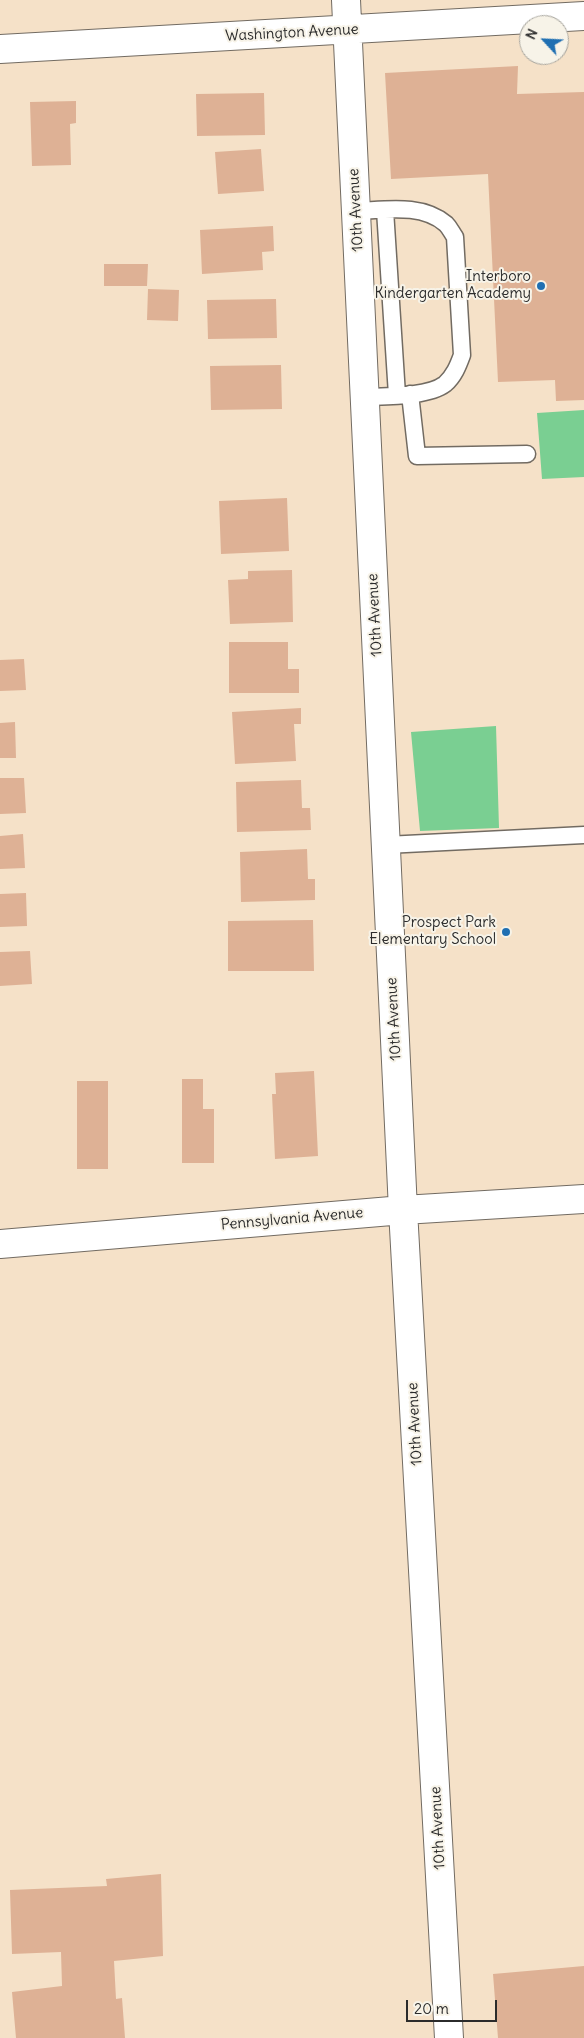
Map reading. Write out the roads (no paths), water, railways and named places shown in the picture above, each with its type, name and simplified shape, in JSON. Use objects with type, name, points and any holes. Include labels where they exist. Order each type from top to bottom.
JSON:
[{"type":"street","name":"10th Avenue","points":[[346,0],[403,1210],[450,2038]]},
{"type":"street","name":"Washington Avenue","points":[[0,50],[584,16]]},
{"type":"street","name":"Pennsylvania Avenue","points":[[0,1244],[403,1210],[584,1199]]},
{"type":"lane","points":[[356,211],[413,209],[446,224],[455,237],[462,355],[456,371],[444,384],[431,392],[365,398]]},
{"type":"lane","points":[[385,210],[403,394],[418,456],[527,454]]},
{"type":"lane","points":[[386,845],[584,835]]},
{"type":"place","name":"Interboro Kindergarten Academy","points":[[541,286]]},
{"type":"place","name":"Prospect Park Elementary School","points":[[506,932]]}]
